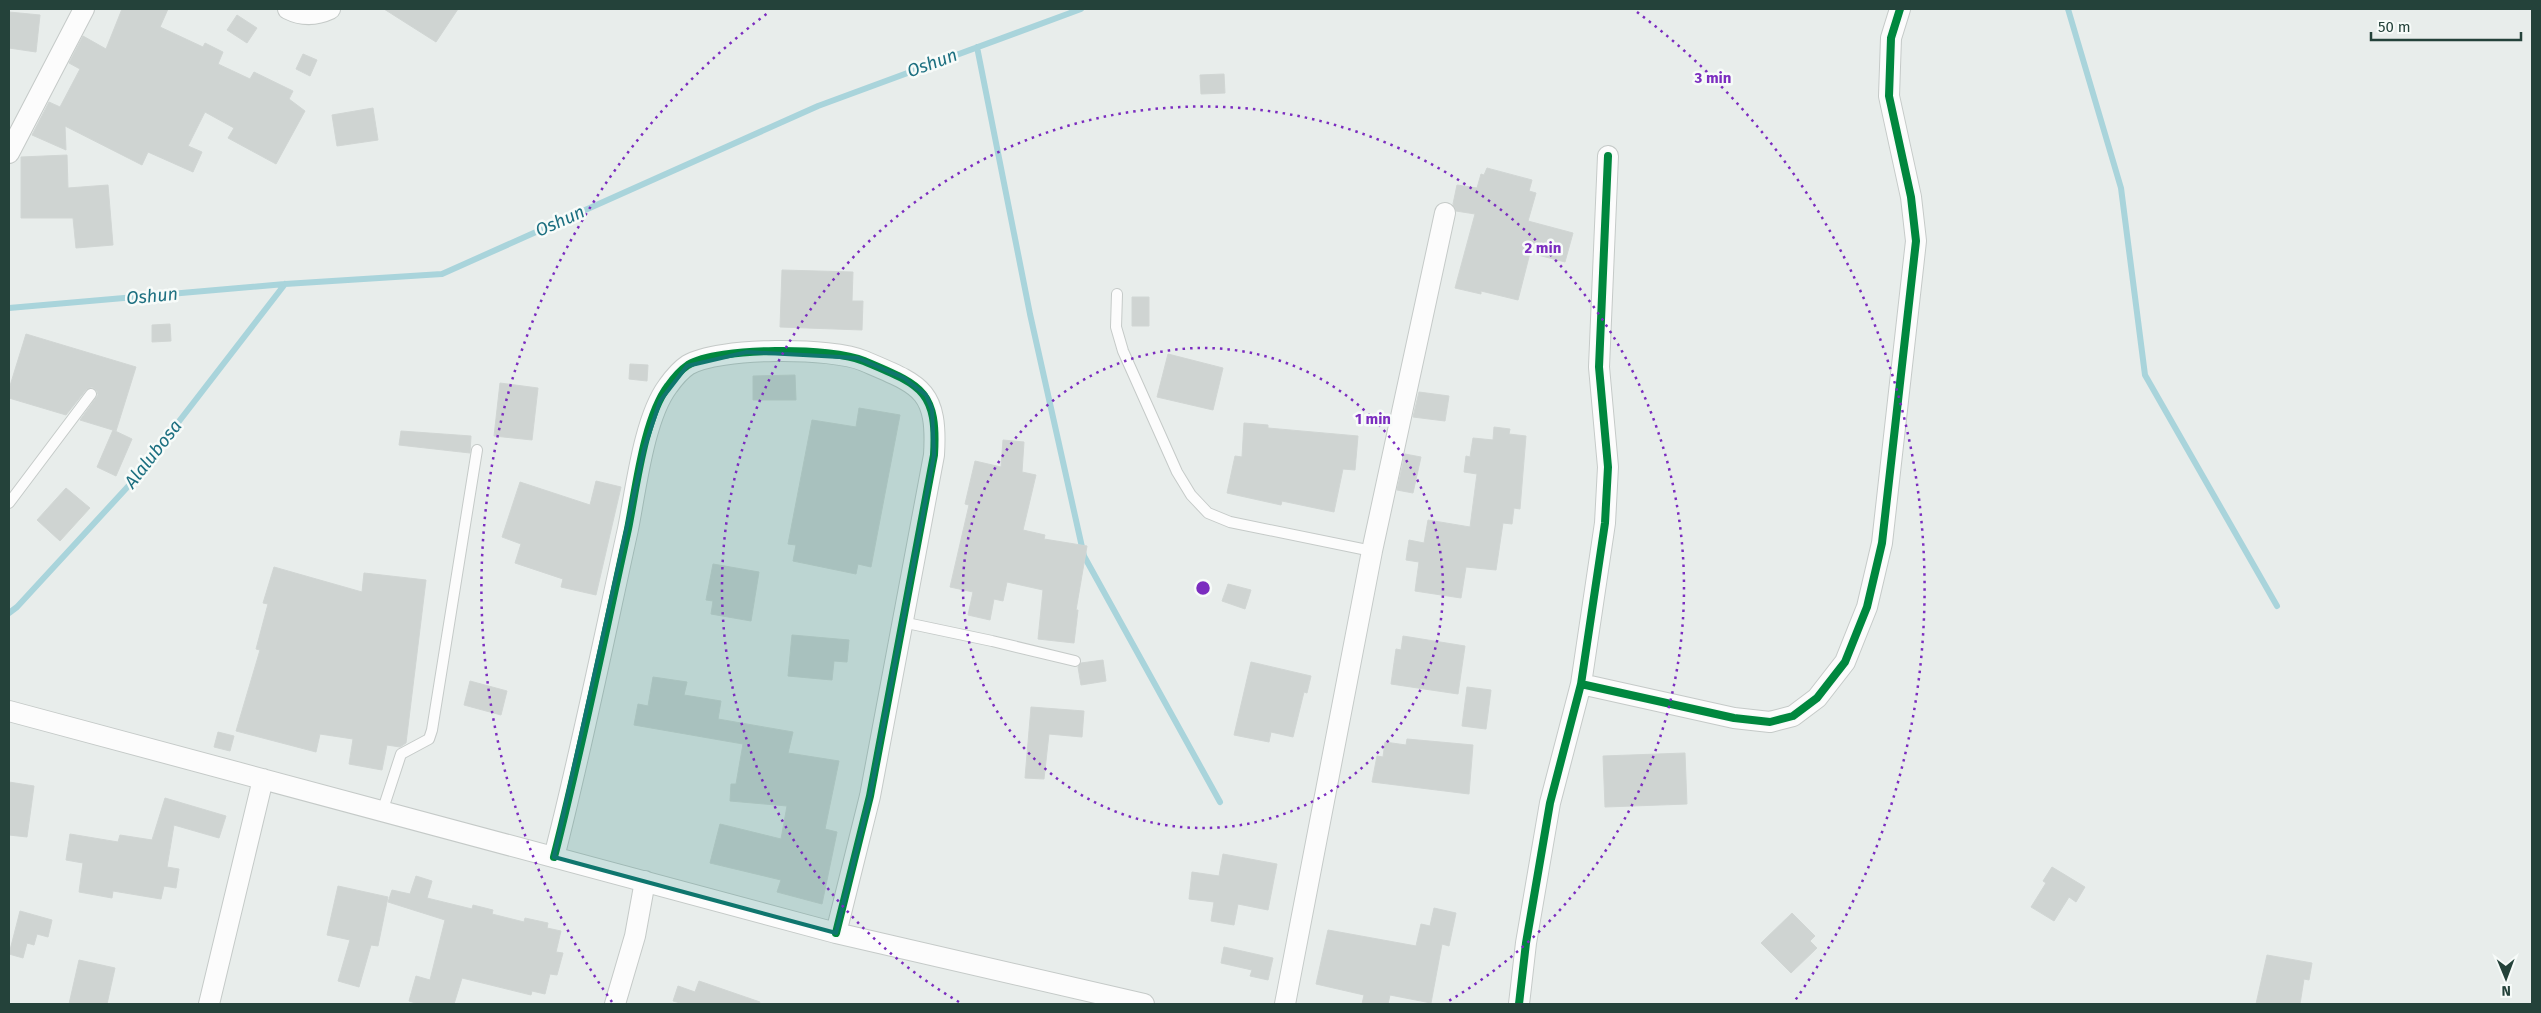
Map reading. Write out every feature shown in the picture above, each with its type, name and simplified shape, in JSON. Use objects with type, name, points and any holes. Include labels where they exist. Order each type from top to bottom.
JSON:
[{"type":"street","points":[[9,153],[84,9]]},
{"type":"street","points":[[288,9],[300,15],[315,14],[330,9]]},
{"type":"street","points":[[1581,684],[1734,718],[1770,722],[1793,716],[1817,698],[1845,662],[1867,607],[1882,543],[1916,241],[1911,197],[1889,96],[1891,38],[1900,9]]},
{"type":"street","points":[[1519,1004],[1526,943],[1550,803],[1581,684],[1605,524],[1608,467],[1600,367],[1608,156]]},
{"type":"street","points":[[1285,1004],[1372,551],[1445,212]]},
{"type":"street","points":[[554,857],[644,449],[660,401],[668,386],[688,366],[704,359],[747,352],[827,353],[858,358],[904,378],[926,395],[935,422],[934,455],[870,796],[836,933]]},
{"type":"street","points":[[9,711],[836,933],[1088,997],[1144,1004]]},
{"type":"street","points":[[209,1004],[263,778]]},
{"type":"street","points":[[614,1004],[635,936],[645,881]]},
{"type":"lane","points":[[1117,294],[1116,327],[1124,351],[1177,472],[1191,496],[1208,513],[1230,522],[1372,551]]},
{"type":"lane","points":[[9,503],[91,394]]},
{"type":"lane","points":[[382,812],[401,754],[429,739],[432,730],[477,450]]},
{"type":"lane","points":[[902,622],[1075,661]]},
{"type":"highlighted area","points":[[747,352],[858,358],[904,378],[926,395],[932,409],[934,455],[870,796],[836,933],[554,857],[644,449],[660,401],[687,366]]},
{"type":"building","points":[[122,9],[168,9],[160,27],[203,47],[205,43],[223,52],[218,64],[250,79],[254,72],[293,91],[289,99],[305,111],[276,164],[228,138],[234,128],[205,112],[188,146],[202,152],[193,172],[148,152],[142,165],[65,126],[66,150],[32,135],[49,102],[60,107],[80,69],[69,63],[83,36],[106,49]]},
{"type":"building","points":[[384,9],[458,9],[436,42]]},
{"type":"building","points":[[9,12],[40,15],[36,52],[9,48]]},
{"type":"building","points":[[237,15],[257,28],[247,43],[227,30]]},
{"type":"building","points":[[303,54],[317,60],[310,76],[296,69]]},
{"type":"building","points":[[1224,74],[1225,93],[1201,94],[1200,75]]},
{"type":"building","points":[[373,108],[378,140],[337,146],[332,115]]},
{"type":"building","points":[[67,155],[68,188],[108,185],[113,245],[76,248],[73,218],[21,218],[21,157]]},
{"type":"building","points":[[1487,168],[1532,180],[1529,191],[1536,193],[1528,221],[1573,233],[1565,262],[1530,253],[1518,300],[1481,291],[1481,294],[1455,288],[1475,214],[1456,211],[1453,204],[1457,185],[1477,188],[1481,174],[1484,175]]},
{"type":"building","points":[[782,270],[853,272],[852,301],[863,301],[862,330],[780,327]]},
{"type":"building","points":[[1132,297],[1149,297],[1149,326],[1132,326]]},
{"type":"building","points":[[170,324],[171,341],[152,342],[152,325]]},
{"type":"building","points":[[26,334],[136,367],[116,431],[80,420],[98,395],[97,391],[92,387],[86,390],[66,415],[9,398],[9,389]]},
{"type":"building","points":[[1168,354],[1223,368],[1213,410],[1157,397]]},
{"type":"building","points":[[630,364],[648,365],[647,381],[629,379]]},
{"type":"building","points":[[795,375],[796,400],[753,400],[753,376]]},
{"type":"building","points":[[500,383],[538,388],[532,440],[494,436]]},
{"type":"building","points":[[1419,392],[1449,396],[1445,421],[1413,417]]},
{"type":"building","points":[[859,408],[900,415],[871,567],[858,564],[856,574],[793,561],[796,545],[788,544],[812,420],[856,427]]},
{"type":"building","points":[[1244,423],[1268,425],[1268,428],[1358,436],[1355,470],[1343,469],[1334,512],[1282,501],[1281,505],[1227,493],[1235,456],[1242,457]]},
{"type":"building","points":[[1494,427],[1510,429],[1509,434],[1526,436],[1520,509],[1514,508],[1512,524],[1503,523],[1496,570],[1466,567],[1461,598],[1415,591],[1419,562],[1406,560],[1409,540],[1424,543],[1428,520],[1470,527],[1477,474],[1464,472],[1466,456],[1470,457],[1473,438],[1493,440]]},
{"type":"building","points":[[113,430],[132,439],[116,476],[97,467]]},
{"type":"building","points":[[401,431],[471,436],[470,453],[399,445]]},
{"type":"building","points":[[1003,440],[1024,442],[1022,472],[1036,475],[1023,530],[1045,535],[1044,539],[1087,546],[1076,610],[1078,610],[1074,643],[1038,639],[1043,590],[1007,582],[1003,601],[994,599],[990,620],[968,615],[973,592],[950,587],[969,505],[965,504],[975,461],[1001,467]]},
{"type":"building","points":[[1405,454],[1421,457],[1413,493],[1397,490]]},
{"type":"building","points":[[596,481],[621,487],[596,595],[561,587],[563,579],[515,563],[521,544],[502,537],[520,482],[590,505]]},
{"type":"building","points":[[66,488],[90,508],[60,541],[37,520]]},
{"type":"building","points":[[713,564],[759,572],[751,621],[711,614],[713,601],[706,600]]},
{"type":"building","points":[[274,567],[362,592],[364,573],[426,580],[406,743],[400,747],[387,745],[382,770],[349,764],[353,739],[320,734],[316,752],[236,731],[260,650],[256,649],[268,604],[263,603]]},
{"type":"building","points":[[1228,584],[1251,590],[1245,609],[1222,601]]},
{"type":"building","points":[[792,635],[849,640],[847,662],[834,661],[832,680],[788,676]]},
{"type":"building","points":[[1403,636],[1465,646],[1458,694],[1391,684],[1396,649],[1401,650]]},
{"type":"building","points":[[1103,660],[1106,681],[1081,685],[1078,667],[1081,663]]},
{"type":"building","points":[[1251,662],[1311,676],[1307,693],[1304,692],[1293,737],[1271,732],[1269,742],[1234,735]]},
{"type":"building","points":[[653,677],[687,682],[684,695],[721,701],[718,719],[793,732],[788,753],[839,761],[825,829],[837,832],[822,904],[777,892],[781,880],[710,863],[720,824],[781,839],[787,806],[730,801],[731,784],[736,784],[743,744],[634,725],[638,704],[648,706]]},
{"type":"building","points":[[470,681],[507,691],[501,715],[464,705]]},
{"type":"building","points":[[1467,687],[1491,690],[1486,729],[1462,726]]},
{"type":"building","points":[[1031,707],[1084,711],[1082,737],[1049,734],[1044,779],[1025,778]]},
{"type":"building","points":[[218,732],[234,736],[230,751],[214,747]]},
{"type":"building","points":[[1407,739],[1473,745],[1469,794],[1372,782],[1377,756],[1383,757],[1385,742],[1406,745]]},
{"type":"building","points":[[1685,753],[1687,804],[1605,807],[1603,756]]},
{"type":"building","points":[[9,782],[34,786],[27,837],[9,835]]},
{"type":"building","points":[[165,798],[226,816],[219,838],[174,825],[167,867],[179,869],[176,888],[164,886],[161,899],[113,891],[112,898],[79,892],[83,863],[66,860],[70,834],[118,842],[120,835],[152,840]]},
{"type":"building","points":[[1223,854],[1277,864],[1268,910],[1238,904],[1234,925],[1211,921],[1214,902],[1189,899],[1192,872],[1219,876]]},
{"type":"building","points":[[2052,867],[2085,887],[2076,902],[2069,897],[2054,921],[2031,907],[2046,883],[2043,881]]},
{"type":"building","points":[[416,876],[432,881],[427,898],[472,909],[473,905],[493,910],[492,914],[524,922],[525,918],[548,923],[547,928],[561,931],[556,952],[563,953],[557,975],[550,974],[545,994],[532,991],[531,995],[462,978],[454,1004],[419,1004],[409,1001],[416,976],[430,980],[445,920],[388,902],[392,890],[410,894]]},
{"type":"building","points":[[338,886],[388,897],[378,946],[371,945],[359,987],[338,981],[350,940],[327,935]]},
{"type":"building","points":[[1434,908],[1456,913],[1449,946],[1442,944],[1431,1003],[1390,995],[1388,1004],[1362,1004],[1364,995],[1316,984],[1328,930],[1416,946],[1421,924],[1430,926]]},
{"type":"building","points":[[20,911],[52,920],[48,937],[37,934],[34,945],[27,943],[23,958],[9,954]]},
{"type":"building","points":[[1792,913],[1815,936],[1810,941],[1817,948],[1791,973],[1761,943]]},
{"type":"building","points":[[1224,947],[1273,958],[1268,980],[1250,976],[1252,970],[1221,963]]},
{"type":"building","points":[[2267,955],[2312,963],[2309,980],[2304,979],[2300,1004],[2256,1004]]},
{"type":"building","points":[[79,960],[115,968],[107,1004],[69,1004]]},
{"type":"building","points":[[699,981],[760,1002],[759,1004],[684,1004],[673,1001],[678,986],[695,992]]},
{"type":"waterway","name":"Oshun","points":[[9,308],[285,284],[442,274],[818,106],[1081,9]]},
{"type":"waterway","points":[[2068,9],[2121,188],[2145,375],[2277,606]]},
{"type":"waterway","points":[[977,47],[1030,314],[1084,556],[1220,802]]},
{"type":"waterway","name":"Alalubosa","points":[[9,613],[17,607],[133,481],[285,284]]},
{"type":"cycle path","points":[[1581,684],[1734,718],[1770,722],[1793,716],[1817,698],[1845,662],[1867,607],[1882,543],[1916,241],[1911,197],[1889,96],[1891,38],[1900,9]]},
{"type":"cycle path","points":[[1519,1004],[1526,943],[1550,803],[1581,684],[1605,523],[1608,467],[1599,367],[1608,156]]},
{"type":"cycle path","points":[[554,857],[593,693],[642,454],[653,416],[660,400],[670,383],[683,369],[703,359],[748,352],[775,351],[802,351],[848,356],[899,377],[912,384],[921,392],[933,416],[934,455],[870,796],[836,933]]}]
